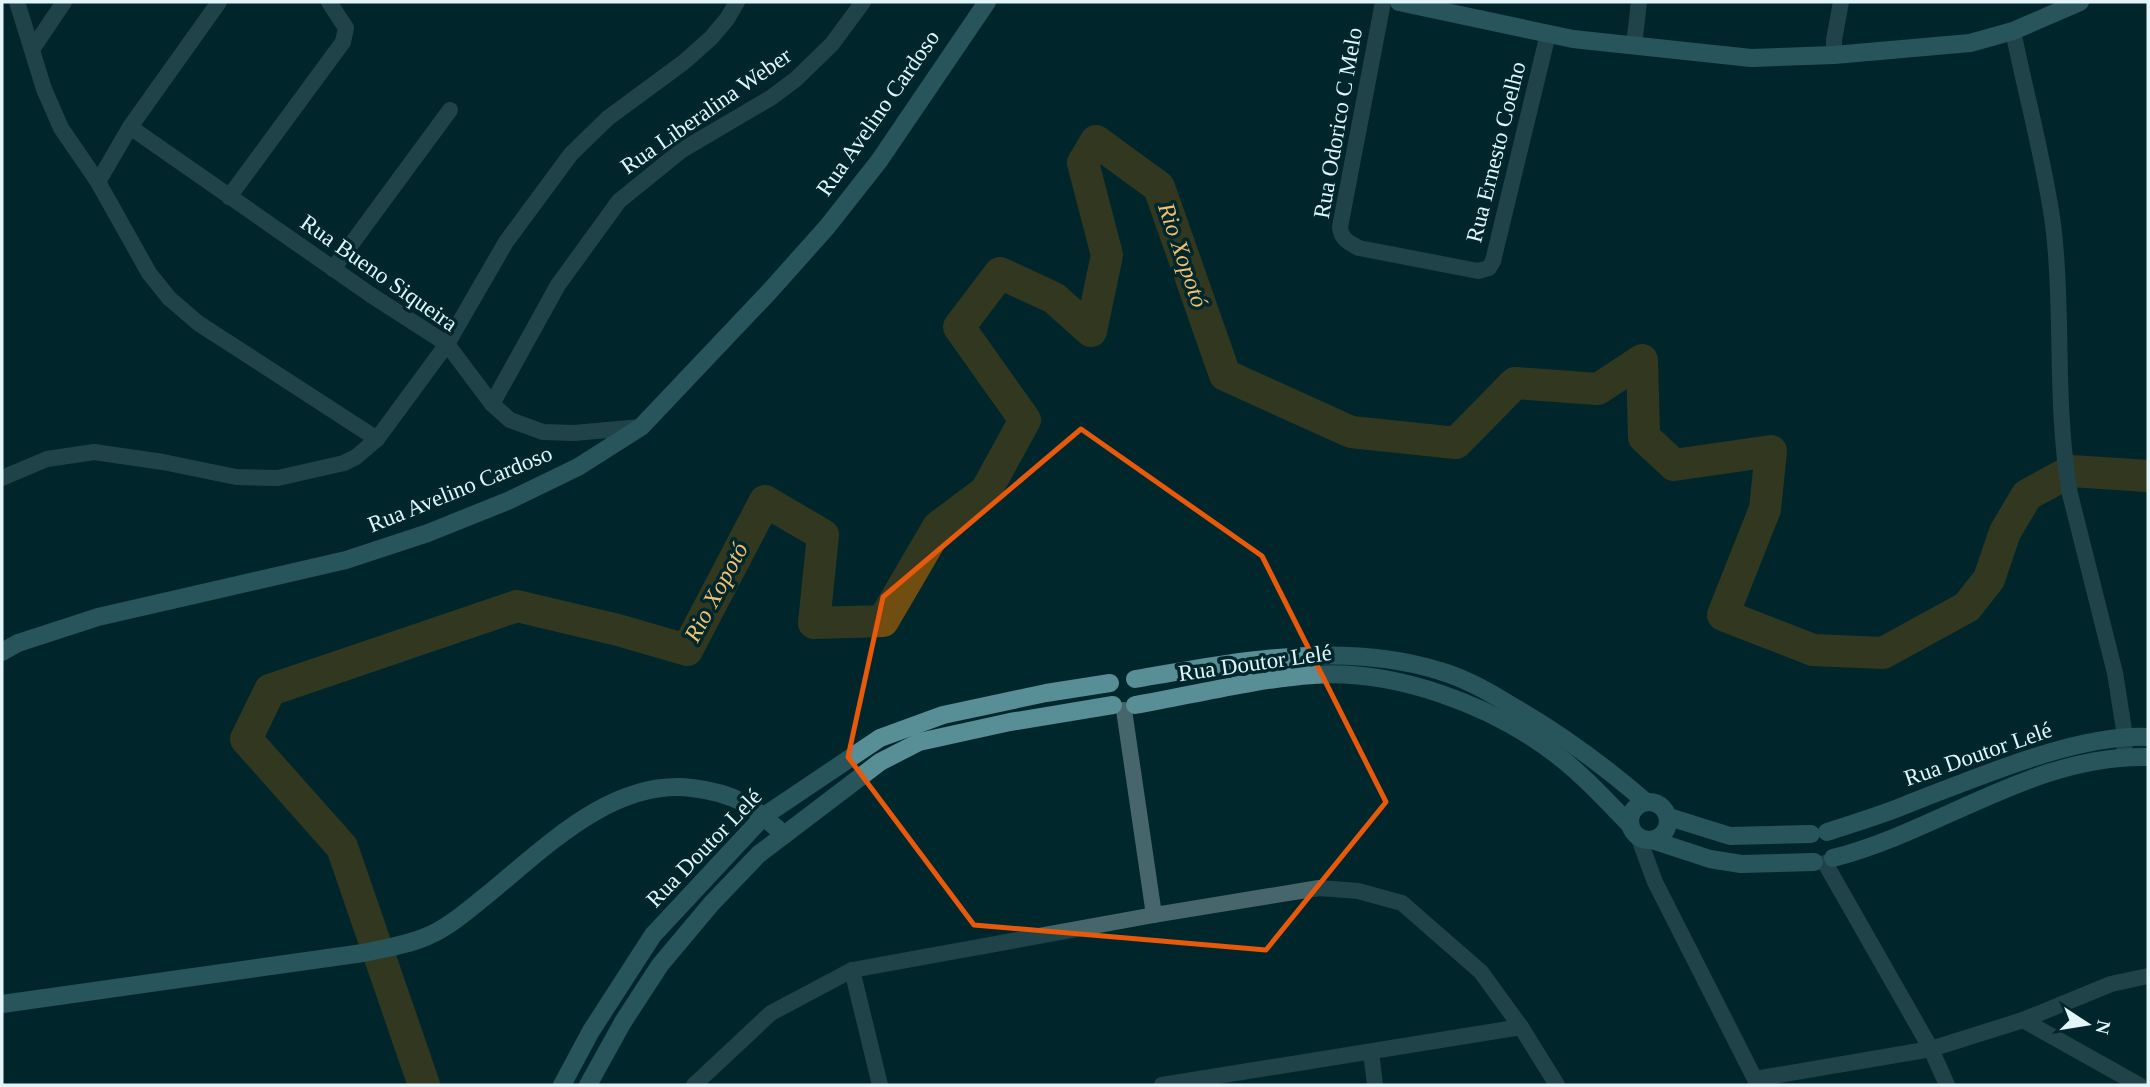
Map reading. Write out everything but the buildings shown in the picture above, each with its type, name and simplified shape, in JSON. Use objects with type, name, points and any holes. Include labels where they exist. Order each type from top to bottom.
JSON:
[{"type":"street","points":[[17,2],[44,89],[61,128],[98,183],[149,273],[169,298],[198,323],[377,439]]},
{"type":"street","points":[[33,48],[64,2]]},
{"type":"street","points":[[98,183],[130,127],[219,2]]},
{"type":"street","points":[[229,197],[343,42],[346,28],[329,2]]},
{"type":"street","points":[[2,478],[47,459],[94,452],[163,462],[236,477],[278,478],[344,463],[356,457],[377,439],[447,344],[506,242],[571,154],[608,118],[684,62],[711,38],[737,2]]},
{"type":"street","name":"Rua Liberalina Weber","points":[[492,404],[558,285],[619,201],[682,150],[772,97],[796,79],[832,44],[863,2]]},
{"type":"street","name":"Rua Avelino Cardoso","points":[[2,652],[18,643],[98,617],[346,560],[428,533],[510,500],[578,467],[641,427],[827,227],[879,161],[987,2]]},
{"type":"street","name":"Rua Odorico C Melo","points":[[1383,2],[1341,219],[1341,234],[1359,248],[1478,271]]},
{"type":"street","points":[[1399,2],[1548,34],[1751,58],[1834,55],[1970,43],[2013,31],[2080,2]]},
{"type":"street","points":[[1634,45],[1639,2]]},
{"type":"street","points":[[1834,55],[1841,2]]},
{"type":"street","points":[[2013,31],[2053,224],[2065,464],[2070,494],[2115,673],[2125,736],[2124,757]]},
{"type":"street","name":"Rua Ernesto Coelho","points":[[1478,271],[1489,268],[1493,261],[1548,34]]},
{"type":"street","points":[[333,269],[450,110]]},
{"type":"street","name":"Rua Bueno Siqueira","points":[[130,127],[333,269],[447,344],[492,404],[510,420],[543,432],[574,433],[641,427]]},
{"type":"street","name":"Rua Doutor Lelé","points":[[1135,679],[1213,665],[1290,657],[1387,659],[1441,671],[1477,685],[1550,727],[1606,767],[1646,802]]},
{"type":"street","name":"Rua Doutor Lelé","points":[[588,1085],[623,1022],[660,965],[712,903],[759,854],[880,762],[919,742],[1010,722],[1124,707],[1314,675],[1401,681],[1458,700],[1503,722],[1556,755],[1640,834],[1710,859],[1741,864],[1824,861],[1866,849],[1992,793],[2074,765],[2124,757],[2148,757]]},
{"type":"street","points":[[1124,707],[1141,695],[1135,679],[1121,676],[1110,683],[1107,695],[1124,707],[1154,915]]},
{"type":"street","name":"Rua Doutor Lelé","points":[[562,1085],[591,1031],[653,935],[764,816],[880,738],[943,715],[1046,693],[1110,683]]},
{"type":"street","name":"Rua Doutor Lelé","points":[[1669,817],[1730,836],[1819,833],[2053,752],[2125,736],[2148,737]]},
{"type":"street","points":[[2,1004],[363,953],[413,941],[431,935],[467,911],[587,815],[635,793],[671,785],[712,790],[733,796],[764,816],[783,835]]},
{"type":"street","points":[[733,796],[759,854]]},
{"type":"street","points":[[1640,834],[1664,834],[1669,817],[1660,804],[1646,802],[1633,810],[1640,834],[1655,882],[1757,1082],[1931,1049],[2023,1020],[2111,984],[2148,976]]},
{"type":"street","points":[[1824,861],[1836,852],[1835,841],[1819,833],[1805,844],[1804,850],[1807,855],[1824,861],[1931,1049],[1947,1085]]},
{"type":"street","points":[[694,1085],[771,1013],[852,970],[1319,888],[1359,891],[1402,903],[1481,972],[1521,1027],[1557,1085]]},
{"type":"street","points":[[852,970],[880,1085]]},
{"type":"street","points":[[2023,1020],[2139,1085]]},
{"type":"street","points":[[1162,1085],[1521,1027]]},
{"type":"street","points":[[1371,1052],[1375,1085]]},
{"type":"highlighted area","points":[[1081,429],[1262,556],[1386,802],[1266,950],[974,925],[848,757],[883,597]]},
{"type":"waterway","name":"Rio Xopotó","points":[[424,1085],[342,847],[246,739],[270,690],[517,606],[687,650],[765,501],[823,535],[814,623],[883,621],[938,527],[986,491],[1025,420],[959,327],[1000,273],[1054,298],[1091,331],[1107,255],[1083,163],[1096,141],[1159,187],[1225,375],[1351,432],[1456,443],[1515,383],[1598,389],[1642,360],[1644,437],[1674,465],[1771,451],[1765,509],[1723,615],[1813,650],[1883,653],[1967,607],[1989,579],[2005,532],[2027,495],[2071,471],[2148,476]]}]
